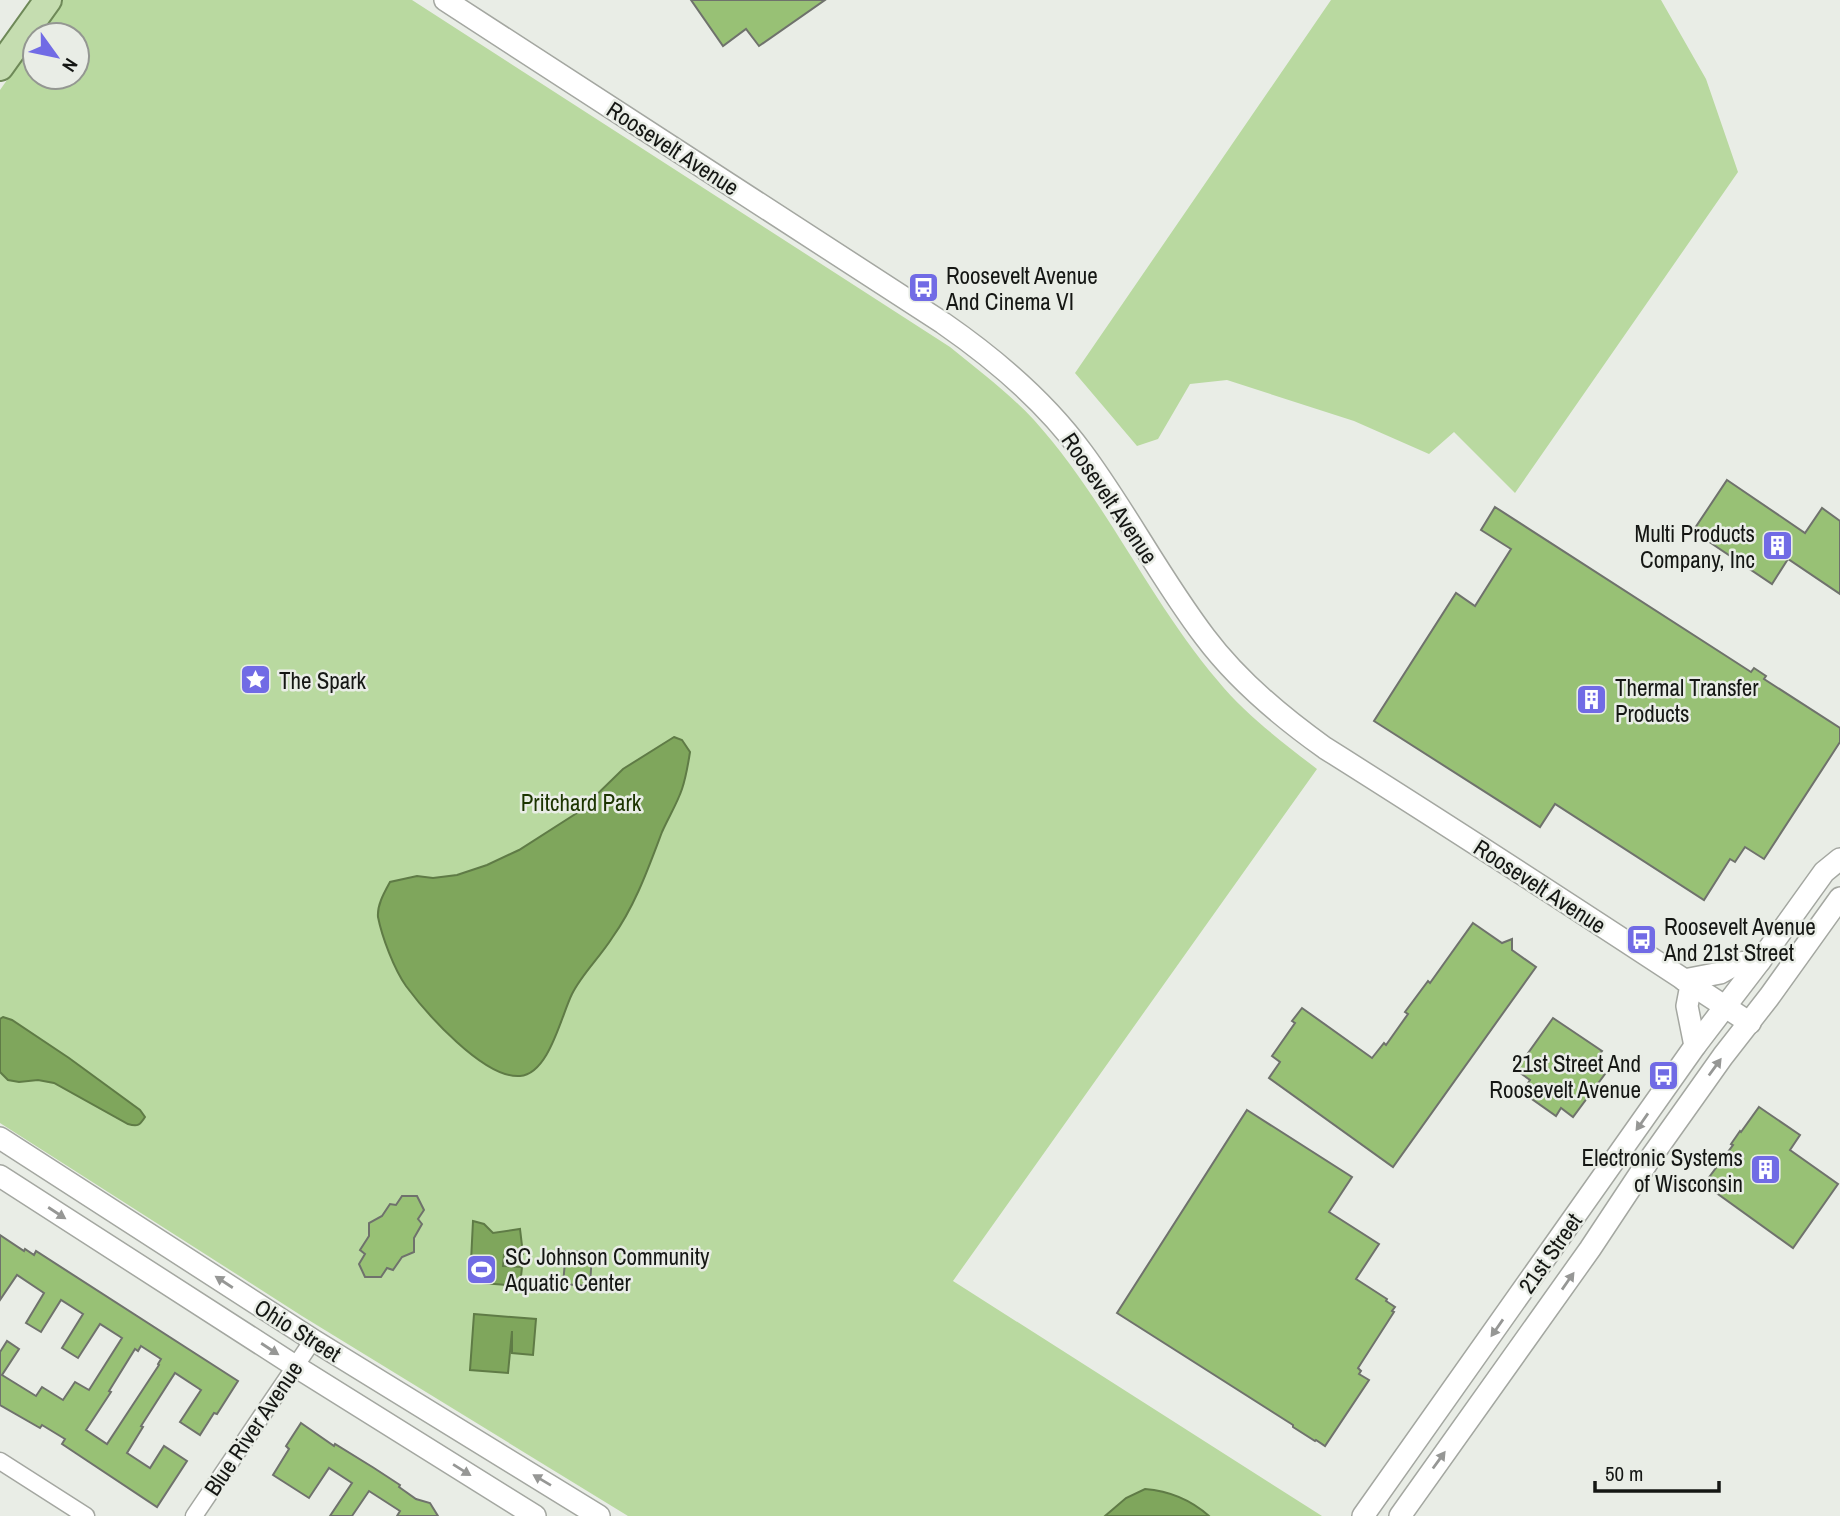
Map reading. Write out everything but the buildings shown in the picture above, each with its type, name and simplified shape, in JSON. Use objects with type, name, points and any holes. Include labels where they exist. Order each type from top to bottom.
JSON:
[{"type":"main road","points":[[0,66],[40,5]]},
{"type":"street","name":"Roosevelt Avenue","points":[[445,0],[977,347],[1015,378],[1082,451],[1206,638],[1233,670],[1263,699],[1325,748],[1566,901],[1749,1023]]},
{"type":"street","name":"21st Street","points":[[1363,1516],[1695,1046],[1824,872],[1840,859]]},
{"type":"street","name":"21st Street","points":[[1400,1516],[1723,1056],[1840,898]]},
{"type":"street","points":[[1695,1046],[1687,1006],[1688,983],[1720,973],[1738,963],[1760,961]]},
{"type":"street","name":"Ohio Street","points":[[0,1138],[313,1340],[599,1516]]},
{"type":"street","name":"Ohio Street","points":[[0,1177],[535,1516]]},
{"type":"street","name":"Blue River Avenue","points":[[194,1516],[313,1340]]},
{"type":"street","points":[[0,1461],[86,1516]]},
{"type":"green space","name":"Pritchard Park","points":[[63,0],[412,0],[950,347],[1034,420],[1083,483],[1170,617],[1218,681],[1252,717],[1317,769],[953,1281],[1322,1516],[628,1516],[302,1316],[0,1123],[0,90],[21,60],[21,91],[91,91],[91,21],[49,21]]},
{"type":"green space","points":[[1331,0],[1661,0],[1706,79],[1738,172],[1515,493],[1454,432],[1429,454],[1354,421],[1227,380],[1190,384],[1158,439],[1137,446],[1075,373]]},
{"type":"shaded area","points":[[674,737],[682,740],[690,752],[685,780],[628,913],[576,987],[553,1042],[539,1065],[530,1073],[520,1076],[506,1074],[490,1067],[473,1056],[441,1027],[415,998],[397,971],[378,917],[383,895],[390,882],[417,876],[433,878],[457,875],[519,850],[580,811],[623,769]]},
{"type":"shaded area","points":[[3,1017],[12,1020],[69,1058],[140,1110],[145,1117],[142,1122],[138,1125],[128,1124],[54,1083],[8,1080],[0,1072],[0,1019]]},
{"type":"shaded area","points":[[473,1221],[484,1224],[493,1233],[520,1229],[523,1254],[514,1255],[515,1260],[509,1260],[509,1255],[504,1255],[503,1266],[522,1267],[520,1286],[470,1282]]},
{"type":"shaded area","points":[[474,1314],[536,1319],[533,1355],[512,1353],[512,1331],[508,1373],[470,1370]]},
{"type":"shaded area","points":[[1145,1489],[1180,1497],[1209,1516],[1105,1516],[1126,1498]]},
{"type":"place","name":"Roosevelt Avenue And Cinema VI","points":[[923,288]]},
{"type":"place","name":"Multi Products Company, Inc","points":[[1778,546]]},
{"type":"place","name":"The Spark","points":[[256,680]]},
{"type":"place","name":"Thermal Transfer Products","points":[[1592,700]]},
{"type":"place","name":"Roosevelt Avenue And 21st Street","points":[[1641,939]]},
{"type":"place","name":"21st Street And Roosevelt Avenue","points":[[1664,1076]]},
{"type":"place","name":"Electronic Systems of Wisconsin","points":[[1766,1170]]},
{"type":"place","name":"SC Johnson Community Aquatic Center","points":[[482,1269]]}]
